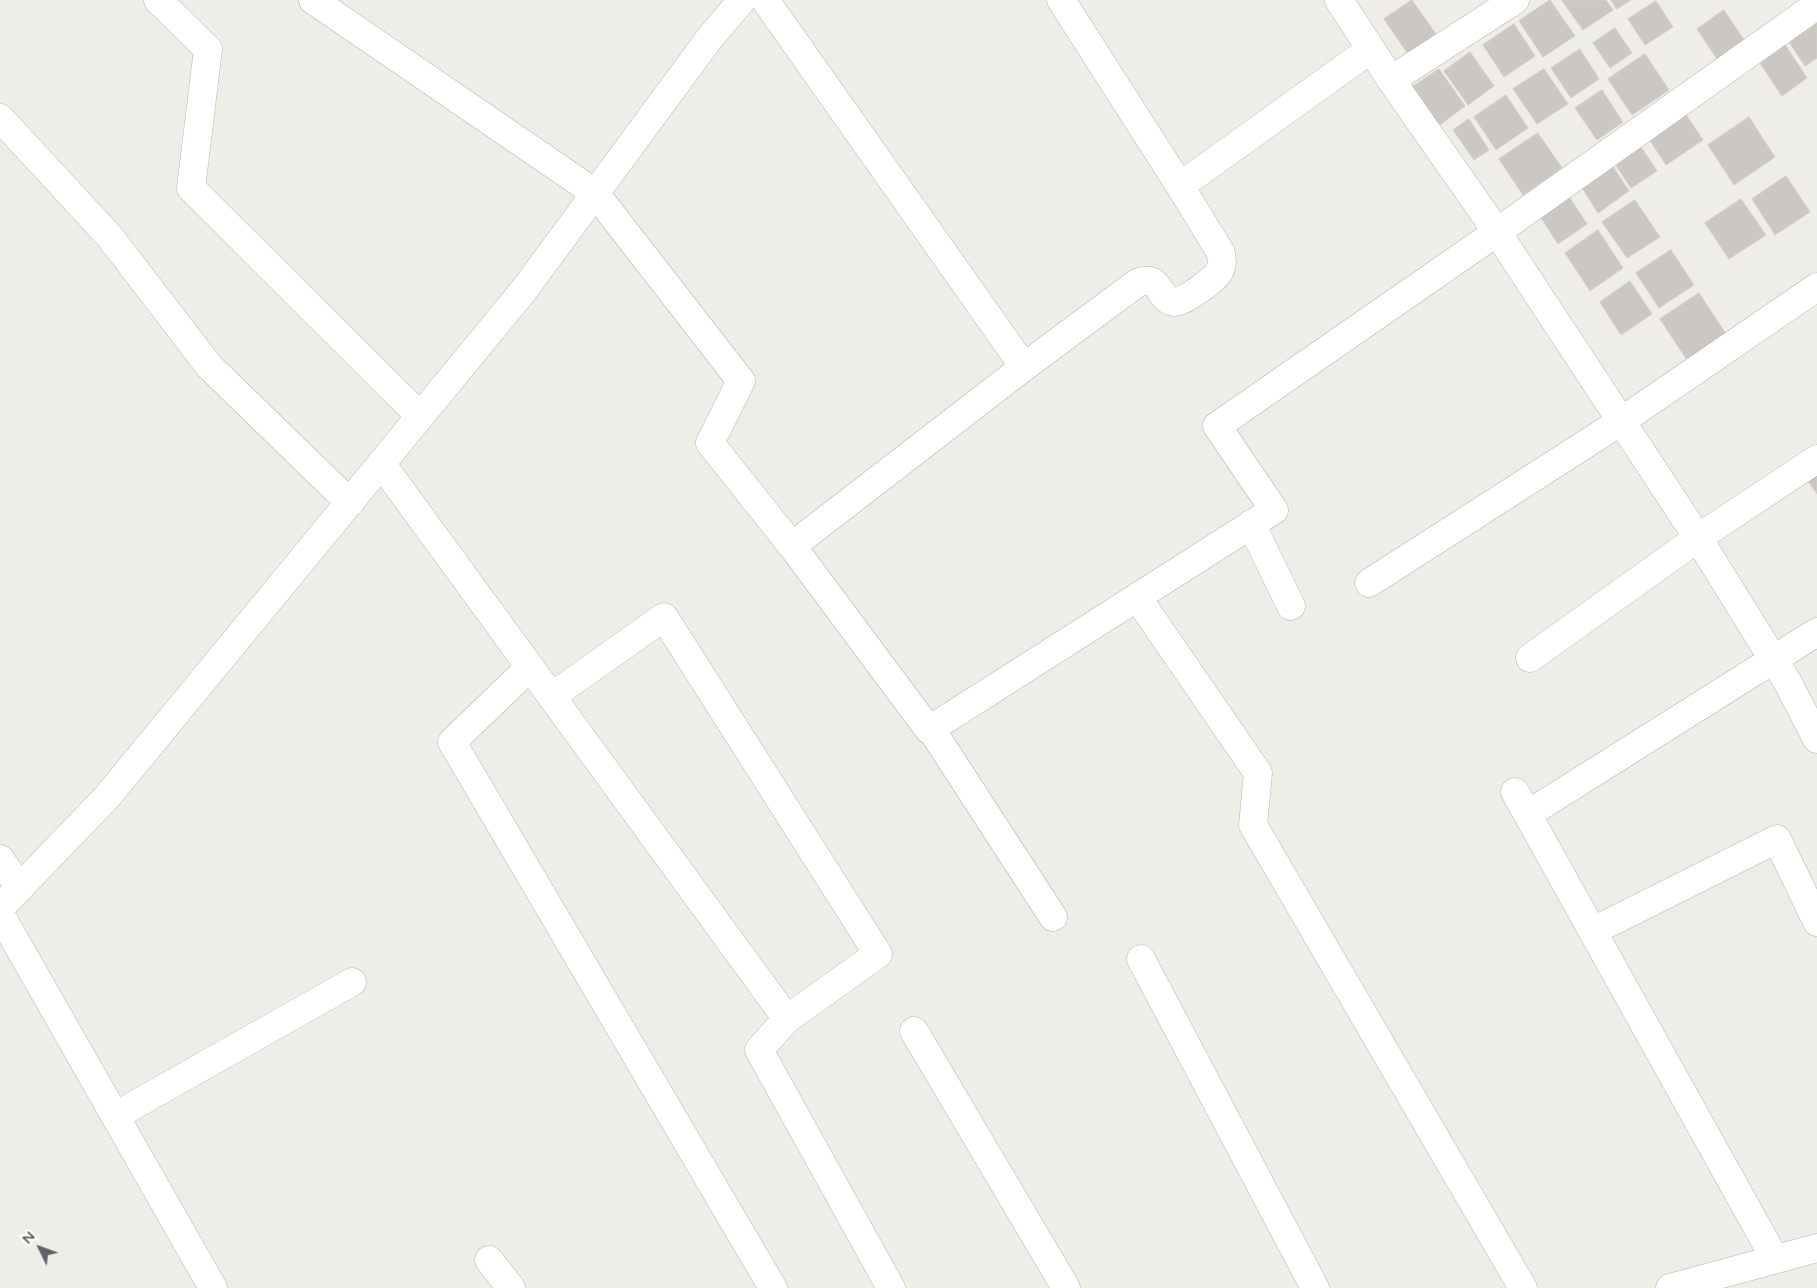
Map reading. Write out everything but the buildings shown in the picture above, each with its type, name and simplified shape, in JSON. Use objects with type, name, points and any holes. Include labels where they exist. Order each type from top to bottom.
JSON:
[{"type":"street","points":[[158,0],[208,49],[191,188],[420,416]]},
{"type":"street","points":[[312,0],[595,193],[740,381],[710,443],[792,546],[929,730],[931,729],[1053,917]]},
{"type":"street","points":[[0,908],[107,797],[350,503],[524,290],[709,38],[742,0]]},
{"type":"street","points":[[765,0],[1024,368]]},
{"type":"street","points":[[792,546],[1137,283],[1145,279],[1153,281],[1169,300],[1176,302],[1184,300],[1218,274],[1222,264],[1221,253],[1061,0]]},
{"type":"street","points":[[1391,80],[1515,0]]},
{"type":"street","points":[[1350,4],[1372,49],[1391,80],[1497,232],[1620,422],[1698,538],[1788,683],[1817,739]]},
{"type":"street","points":[[931,729],[1274,510],[1217,426],[1497,232],[1817,4]]},
{"type":"street","points":[[1180,186],[1372,49]]},
{"type":"street","points":[[0,118],[110,237],[209,366],[350,503]]},
{"type":"street","points":[[1369,583],[1620,422],[1817,287]]},
{"type":"street","points":[[1530,658],[1698,538],[1817,459]]},
{"type":"street","points":[[382,463],[787,1019]]},
{"type":"street","points":[[1251,524],[1291,606]]},
{"type":"street","points":[[1137,598],[1258,773],[1253,824],[1523,1288]]},
{"type":"street","points":[[552,696],[664,617],[878,954],[787,1019],[759,1050],[891,1288]]},
{"type":"street","points":[[1775,1259],[1522,803],[1774,660],[1817,632]]},
{"type":"street","points":[[530,667],[452,742],[773,1288]]},
{"type":"street","points":[[1593,931],[1777,839],[1817,922]]},
{"type":"street","points":[[0,859],[20,888]]},
{"type":"street","points":[[0,914],[213,1288]]},
{"type":"street","points":[[1141,959],[1315,1288]]},
{"type":"street","points":[[115,1116],[352,982]]},
{"type":"street","points":[[914,1030],[1066,1288]]},
{"type":"street","points":[[1670,1288],[1817,1248]]},
{"type":"street","points":[[489,1260],[511,1288]]}]
